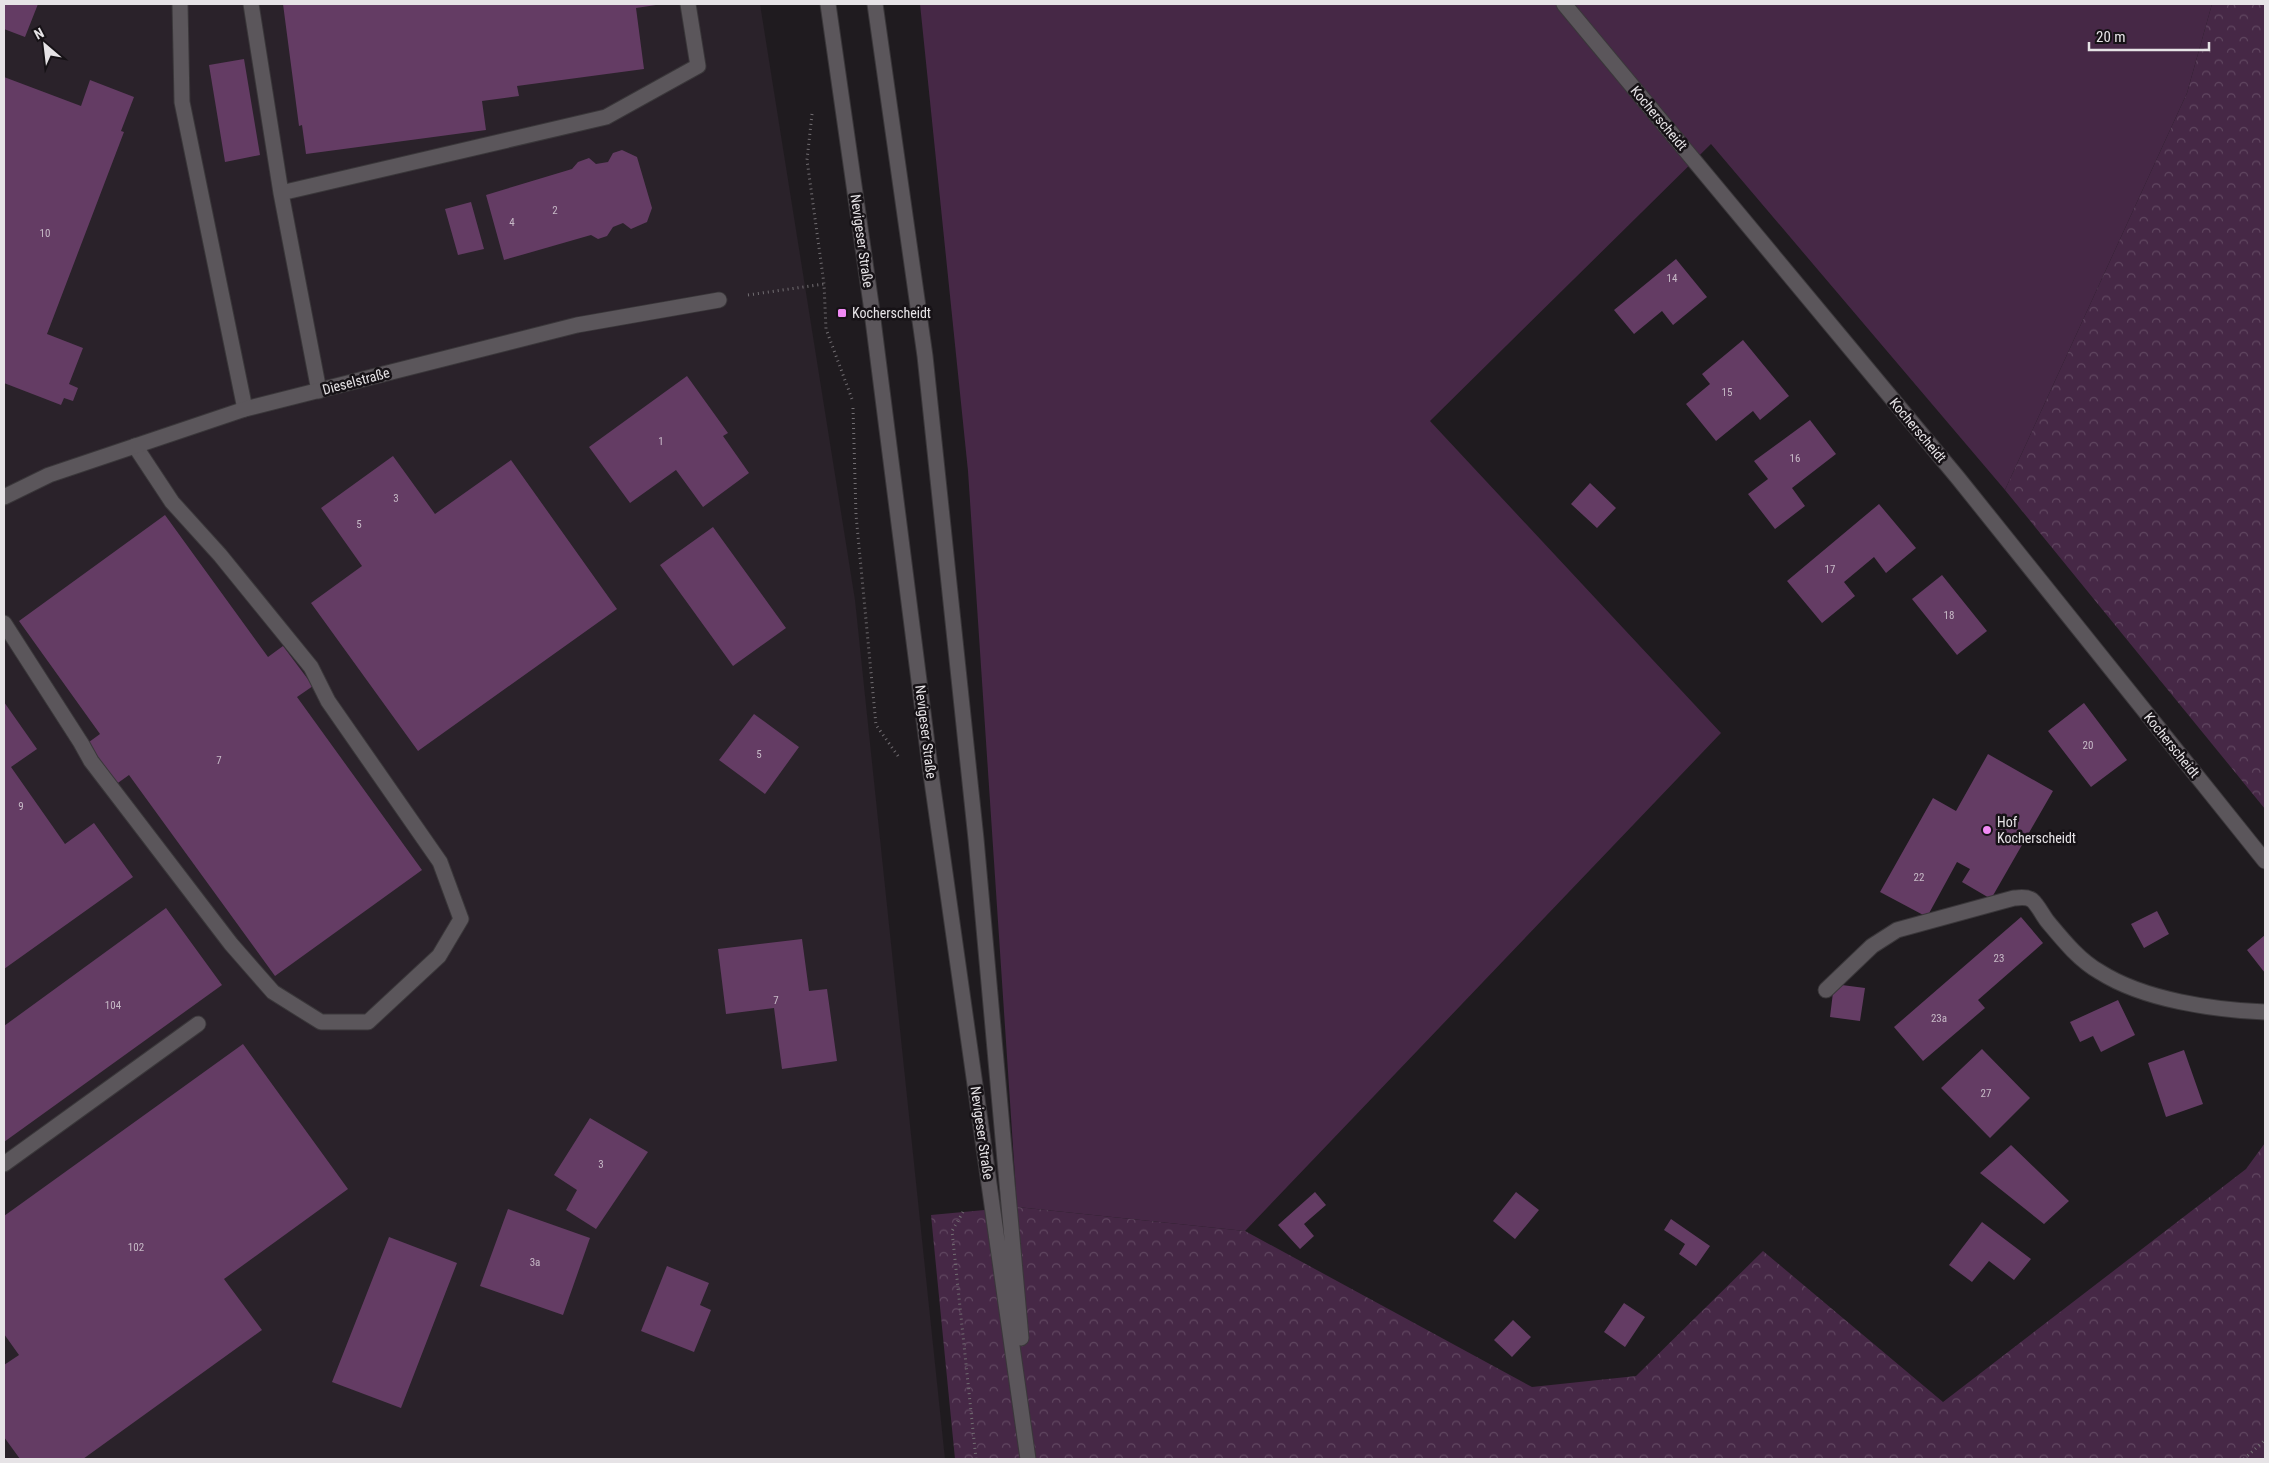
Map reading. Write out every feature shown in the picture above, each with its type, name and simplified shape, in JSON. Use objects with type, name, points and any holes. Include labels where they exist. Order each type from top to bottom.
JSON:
[{"type":"main road","points":[[180,4],[182,102],[245,409]]},
{"type":"main road","points":[[251,4],[281,192],[319,390]]},
{"type":"main road","points":[[281,192],[606,117],[698,66],[688,4]]},
{"type":"main road","name":"Nevigeser Straße","points":[[828,4],[871,304],[930,767],[1030,1459]]},
{"type":"main road","name":"Nevigeser Straße","points":[[875,4],[925,356],[976,839],[1030,1459]]},
{"type":"main road","name":"Kocherscheidt","points":[[1564,4],[1958,478],[2265,861]]},
{"type":"main road","name":"Dieselstraße","points":[[4,497],[49,475],[245,409],[577,325],[719,300]]},
{"type":"main road","points":[[4,623],[81,742],[91,762],[231,944],[273,992],[321,1022],[368,1022],[439,956],[461,919],[440,862],[328,701],[311,667],[220,555],[172,502],[135,446]]},
{"type":"main road","points":[[1826,990],[1872,946],[1897,930],[2014,898],[2025,897],[2033,901],[2056,932],[2079,956],[2100,972],[2124,984],[2206,1007],[2265,1012]]},
{"type":"main road","points":[[4,1164],[198,1024]]},
{"type":"path","points":[[813,112],[807,160],[824,284],[826,329],[852,401],[856,515],[876,725],[899,757]]},
{"type":"path","points":[[719,300],[824,284]]},
{"type":"path","points":[[967,1205],[952,1231],[976,1459]]},
{"type":"path","points":[[2244,1459],[2265,1440]]},
{"type":"shaded area","points":[[4,4],[760,4],[855,600],[945,1459],[4,1459]]},
{"type":"green space","points":[[920,4],[2212,4],[2187,93],[2005,490],[1711,144],[1430,421],[1721,733],[1245,1231],[1017,1207],[968,471]]},
{"type":"green space","points":[[2212,4],[2265,4],[2265,809],[2005,490],[2187,93]]},
{"type":"green space","points":[[2265,1143],[2265,1459],[955,1459],[931,1215],[1017,1207],[1245,1231],[1532,1387],[1636,1376],[1763,1251],[1943,1402],[2246,1169]]},
{"type":"building","points":[[4,4],[38,4],[25,37],[4,29]]},
{"type":"building","points":[[283,4],[656,5],[636,8],[644,69],[517,86],[519,96],[482,101],[486,130],[306,154],[302,125],[299,126]]},
{"type":"building","points":[[244,59],[260,155],[225,162],[209,65]]},
{"type":"building","points":[[4,77],[81,106],[90,80],[134,97],[121,131],[124,132],[47,334],[83,348],[69,384],[78,388],[73,401],[64,398],[61,405],[4,383]]},
{"type":"building","points":[[622,150],[637,157],[652,208],[647,222],[631,229],[623,223],[613,227],[607,236],[598,239],[591,235],[504,260],[486,195],[572,169],[578,162],[589,158],[596,164],[608,162],[613,153]]},
{"type":"building","points":[[471,202],[484,249],[458,255],[445,209]]},
{"type":"building","points":[[1676,259],[1707,297],[1673,325],[1662,311],[1634,334],[1614,310]]},
{"type":"building","points":[[1743,340],[1789,396],[1760,420],[1753,411],[1716,441],[1686,404],[1710,384],[1702,374]]},
{"type":"building","points":[[687,376],[728,433],[723,436],[749,473],[703,507],[676,470],[630,503],[589,447]]},
{"type":"building","points":[[1810,420],[1836,454],[1792,488],[1805,506],[1775,529],[1748,494],[1768,479],[1754,461]]},
{"type":"building","points":[[393,456],[435,514],[511,460],[617,609],[418,751],[311,603],[362,566],[321,508]]},
{"type":"building","points":[[1590,483],[1616,508],[1597,528],[1571,504]]},
{"type":"building","points":[[1879,504],[1916,548],[1886,573],[1874,557],[1844,582],[1855,596],[1822,623],[1787,581]]},
{"type":"building","points":[[165,515],[268,657],[283,646],[313,686],[297,697],[422,870],[275,976],[129,775],[115,785],[85,745],[100,734],[19,621]]},
{"type":"building","points":[[713,527],[786,628],[733,666],[660,565]]},
{"type":"building","points":[[1942,575],[1987,631],[1957,655],[1912,599]]},
{"type":"building","points":[[4,702],[37,749],[11,767],[65,844],[94,823],[133,877],[4,969]]},
{"type":"building","points":[[2084,703],[2127,760],[2091,787],[2048,731]]},
{"type":"building","points":[[754,714],[799,747],[765,794],[719,760]]},
{"type":"building","name":"Hof Kocherscheidt","points":[[1988,754],[2053,791],[1991,899],[1962,882],[1970,869],[1957,862],[1927,917],[1880,892],[1933,798],[1956,811]]},
{"type":"building","points":[[166,908],[222,985],[4,1142],[4,1026]]},
{"type":"building","points":[[2157,911],[2169,934],[2144,948],[2131,924]]},
{"type":"building","points":[[2021,917],[2043,943],[1978,1000],[1985,1008],[1923,1061],[1894,1027]]},
{"type":"building","points":[[2265,935],[2265,973],[2247,950]]},
{"type":"building","points":[[802,939],[809,991],[827,989],[837,1061],[782,1069],[774,1008],[726,1014],[718,949]]},
{"type":"building","points":[[1834,984],[1865,988],[1860,1021],[1830,1017]]},
{"type":"building","points":[[2118,1000],[2135,1035],[2101,1052],[2093,1036],[2080,1042],[2070,1022]]},
{"type":"building","points":[[243,1044],[348,1189],[224,1279],[262,1330],[83,1459],[20,1459],[4,1437],[4,1365],[19,1355],[4,1334],[4,1216]]},
{"type":"building","points":[[1982,1049],[2030,1098],[1990,1138],[1941,1088]]},
{"type":"building","points":[[2184,1050],[2203,1104],[2166,1117],[2148,1063]]},
{"type":"building","points":[[590,1118],[648,1152],[596,1229],[566,1210],[577,1190],[554,1175]]},
{"type":"building","points":[[2011,1145],[2069,1201],[2044,1224],[1980,1173]]},
{"type":"building","points":[[1315,1192],[1326,1205],[1304,1224],[1314,1236],[1300,1249],[1278,1225]]},
{"type":"building","points":[[1516,1192],[1539,1210],[1515,1239],[1493,1221]]},
{"type":"building","points":[[508,1209],[590,1238],[563,1315],[480,1286]]},
{"type":"building","points":[[1671,1219],[1710,1246],[1696,1266],[1679,1254],[1685,1244],[1664,1230]]},
{"type":"building","points":[[1982,1222],[2031,1259],[2014,1280],[1989,1261],[1972,1282],[1949,1265]]},
{"type":"building","points":[[389,1237],[457,1263],[401,1408],[332,1382]]},
{"type":"building","points":[[667,1266],[709,1283],[700,1305],[711,1310],[694,1352],[641,1331]]},
{"type":"building","points":[[1624,1303],[1645,1317],[1625,1347],[1604,1332]]},
{"type":"building","points":[[1513,1320],[1531,1337],[1512,1357],[1494,1340]]},
{"type":"place","name":"Kocherscheidt","points":[[842,313]]},
{"type":"place","name":"Hof Kocherscheidt","points":[[1987,830]]}]
